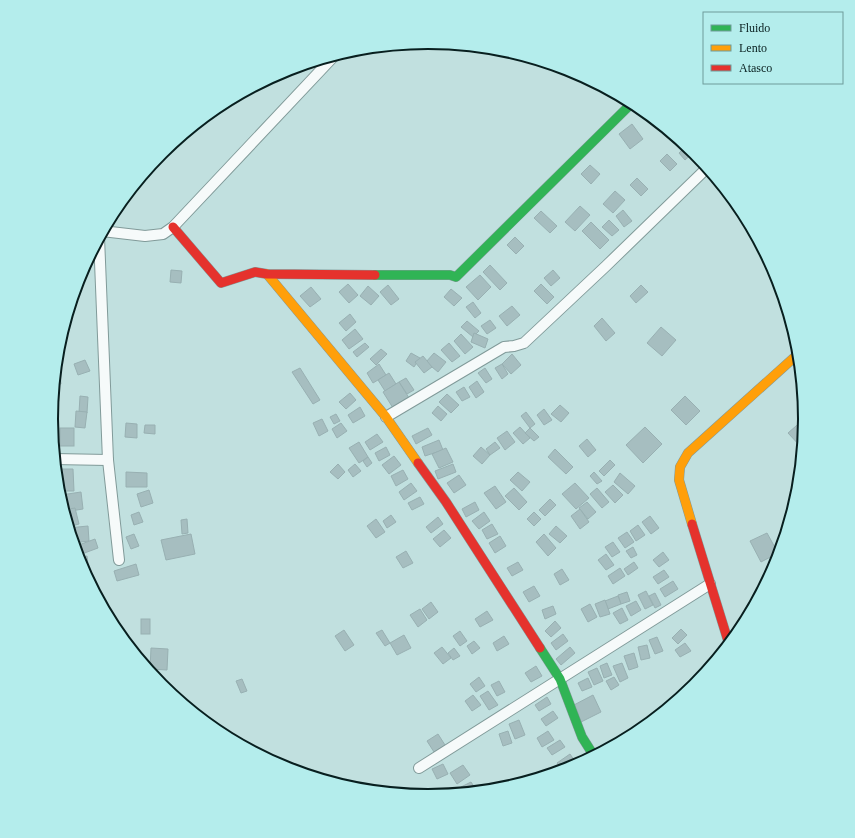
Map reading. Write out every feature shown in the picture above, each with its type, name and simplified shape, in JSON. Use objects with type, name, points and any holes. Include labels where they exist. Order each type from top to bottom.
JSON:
[{"type":"street","points":[[108,232],[145,236],[162,234],[173,227],[320,66]]},
{"type":"street","points":[[173,227],[221,283],[254,272],[267,274],[450,275],[456,277],[627,108]]},
{"type":"street","points":[[386,417],[504,347],[524,343],[703,172]]},
{"type":"street","points":[[99,248],[108,460],[119,560]]},
{"type":"street","points":[[267,274],[386,417],[450,508],[504,590],[560,680],[582,737],[591,751]]},
{"type":"street","points":[[726,637],[690,522],[679,480],[680,467],[688,453],[792,359]]},
{"type":"street","points":[[60,459],[108,460]]},
{"type":"street","points":[[419,768],[710,584]]},
{"type":"building","points":[[632,124],[643,139],[630,149],[619,134]]},
{"type":"building","points":[[682,150],[689,157],[685,160],[679,153]]},
{"type":"building","points":[[667,154],[677,164],[670,171],[660,161]]},
{"type":"building","points":[[590,165],[600,174],[591,184],[581,174]]},
{"type":"building","points":[[637,178],[648,189],[641,196],[630,185]]},
{"type":"building","points":[[615,191],[625,200],[613,213],[603,204]]},
{"type":"building","points":[[580,206],[590,215],[575,231],[565,222]]},
{"type":"building","points":[[623,210],[632,221],[624,227],[616,216]]},
{"type":"building","points":[[541,211],[557,226],[550,233],[534,218]]},
{"type":"building","points":[[609,220],[619,230],[612,236],[602,227]]},
{"type":"building","points":[[591,222],[609,240],[600,249],[582,231]]},
{"type":"building","points":[[515,237],[524,246],[516,254],[507,245]]},
{"type":"building","points":[[490,265],[507,283],[500,290],[483,272]]},
{"type":"building","points":[[171,270],[182,271],[181,283],[170,282]]},
{"type":"building","points":[[553,270],[560,278],[551,286],[544,278]]},
{"type":"building","points":[[480,275],[491,287],[478,300],[466,287]]},
{"type":"building","points":[[348,284],[358,295],[349,303],[339,292]]},
{"type":"building","points":[[541,284],[554,297],[547,304],[534,291]]},
{"type":"building","points":[[388,285],[399,299],[391,305],[380,292]]},
{"type":"building","points":[[641,285],[648,292],[636,303],[630,296]]},
{"type":"building","points":[[368,286],[379,296],[371,305],[360,296]]},
{"type":"building","points":[[311,287],[321,299],[310,307],[300,296]]},
{"type":"building","points":[[451,289],[462,298],[454,306],[444,297]]},
{"type":"building","points":[[473,302],[481,313],[475,318],[466,307]]},
{"type":"building","points":[[512,306],[520,315],[507,326],[499,316]]},
{"type":"building","points":[[350,314],[356,322],[346,331],[339,323]]},
{"type":"building","points":[[602,318],[615,333],[606,341],[594,326]]},
{"type":"building","points":[[490,320],[496,328],[487,334],[481,326]]},
{"type":"building","points":[[467,321],[479,331],[473,337],[461,327]]},
{"type":"building","points":[[661,327],[676,340],[662,356],[647,343]]},
{"type":"building","points":[[355,329],[363,339],[349,349],[342,340]]},
{"type":"building","points":[[474,333],[488,339],[485,348],[471,342]]},
{"type":"building","points":[[461,334],[473,347],[465,354],[454,341]]},
{"type":"building","points":[[365,343],[369,347],[357,357],[353,352]]},
{"type":"building","points":[[449,343],[460,356],[452,362],[441,350]]},
{"type":"building","points":[[381,349],[387,354],[376,365],[370,359]]},
{"type":"building","points":[[411,353],[420,358],[414,367],[406,361]]},
{"type":"building","points":[[434,353],[446,362],[438,372],[426,362]]},
{"type":"building","points":[[512,354],[521,365],[511,374],[502,364]]},
{"type":"building","points":[[423,356],[432,367],[424,373],[415,362]]},
{"type":"building","points":[[85,360],[90,371],[78,375],[74,364]]},
{"type":"building","points":[[379,364],[386,375],[373,383],[367,373]]},
{"type":"building","points":[[502,364],[508,374],[502,379],[495,368]]},
{"type":"building","points":[[300,368],[320,400],[313,404],[292,372]]},
{"type":"building","points":[[485,368],[492,379],[486,383],[478,373]]},
{"type":"building","points":[[389,373],[396,384],[385,391],[378,380]]},
{"type":"building","points":[[406,378],[414,390],[407,394],[399,382]]},
{"type":"building","points":[[477,381],[484,392],[476,398],[469,387]]},
{"type":"building","points":[[399,382],[409,398],[393,408],[383,392]]},
{"type":"building","points":[[464,387],[470,397],[462,401],[456,392]]},
{"type":"building","points":[[350,393],[356,400],[346,409],[339,402]]},
{"type":"building","points":[[447,394],[459,405],[451,413],[439,402]]},
{"type":"building","points":[[80,396],[88,397],[87,413],[79,413]]},
{"type":"building","points":[[685,396],[700,411],[686,425],[671,410]]},
{"type":"building","points":[[560,405],[569,413],[561,422],[551,414]]},
{"type":"building","points":[[438,406],[447,414],[441,421],[432,413]]},
{"type":"building","points":[[360,407],[365,416],[353,423],[348,415]]},
{"type":"building","points":[[544,409],[552,420],[544,425],[537,415]]},
{"type":"building","points":[[76,411],[87,412],[85,428],[75,427]]},
{"type":"building","points":[[526,412],[535,424],[530,428],[521,416]]},
{"type":"building","points":[[336,414],[340,421],[334,424],[330,417]]},
{"type":"building","points":[[322,419],[328,431],[319,436],[313,423]]},
{"type":"building","points":[[126,423],[137,424],[137,438],[125,437]]},
{"type":"building","points":[[341,423],[347,431],[337,438],[332,429]]},
{"type":"building","points":[[798,424],[797,443],[788,433]]},
{"type":"building","points":[[145,425],[155,425],[155,434],[144,433]]},
{"type":"building","points":[[520,427],[530,438],[523,444],[513,433]]},
{"type":"building","points":[[645,427],[662,444],[643,463],[626,445]]},
{"type":"building","points":[[60,428],[74,428],[74,446],[60,446]]},
{"type":"building","points":[[428,428],[432,435],[416,444],[412,436]]},
{"type":"building","points":[[530,428],[539,437],[534,441],[525,433]]},
{"type":"building","points":[[507,431],[515,442],[505,450],[497,438]]},
{"type":"building","points":[[377,434],[383,442],[370,450],[365,442]]},
{"type":"building","points":[[587,439],[596,450],[588,457],[579,446]]},
{"type":"building","points":[[439,440],[443,450],[425,456],[422,447]]},
{"type":"building","points":[[359,442],[368,457],[359,463],[349,448]]},
{"type":"building","points":[[495,442],[500,448],[490,455],[486,449]]},
{"type":"building","points":[[386,447],[390,455],[379,461],[375,453]]},
{"type":"building","points":[[481,447],[490,455],[482,464],[473,456]]},
{"type":"building","points":[[446,448],[453,462],[439,468],[432,454]]},
{"type":"building","points":[[555,449],[573,467],[566,474],[548,457]]},
{"type":"building","points":[[394,456],[401,465],[389,474],[382,465]]},
{"type":"building","points":[[368,457],[372,463],[367,467],[363,461]]},
{"type":"building","points":[[610,460],[615,465],[604,476],[599,471]]},
{"type":"building","points":[[338,464],[345,472],[338,479],[330,472]]},
{"type":"building","points":[[355,464],[361,471],[353,477],[348,470]]},
{"type":"building","points":[[453,464],[456,472],[438,479],[435,471]]},
{"type":"building","points":[[61,469],[73,469],[74,491],[65,491]]},
{"type":"building","points":[[403,470],[408,479],[396,486],[391,476]]},
{"type":"building","points":[[126,472],[147,473],[147,487],[126,487]]},
{"type":"building","points":[[518,472],[530,482],[522,491],[510,480]]},
{"type":"building","points":[[594,472],[602,481],[597,484],[590,476]]},
{"type":"building","points":[[620,473],[635,486],[628,494],[614,482]]},
{"type":"building","points":[[459,475],[466,485],[454,493],[447,483]]},
{"type":"building","points":[[411,483],[417,491],[404,500],[399,492]]},
{"type":"building","points":[[575,483],[589,498],[576,509],[562,494]]},
{"type":"building","points":[[613,485],[623,495],[615,503],[605,492]]},
{"type":"building","points":[[495,486],[506,502],[496,509],[484,493]]},
{"type":"building","points":[[514,488],[527,502],[519,510],[505,496]]},
{"type":"building","points":[[597,488],[609,502],[602,508],[590,494]]},
{"type":"building","points":[[149,490],[153,503],[141,507],[137,494]]},
{"type":"building","points":[[81,492],[83,509],[69,511],[66,494]]},
{"type":"building","points":[[420,497],[424,504],[412,510],[408,503]]},
{"type":"building","points":[[550,499],[556,505],[545,516],[539,510]]},
{"type":"building","points":[[475,502],[479,510],[466,517],[462,509]]},
{"type":"building","points":[[587,502],[596,512],[588,519],[579,508]]},
{"type":"building","points":[[75,508],[79,524],[73,526],[69,509]]},
{"type":"building","points":[[580,509],[589,522],[580,529],[571,516]]},
{"type":"building","points":[[139,512],[143,522],[134,525],[131,515]]},
{"type":"building","points":[[484,512],[490,521],[479,529],[472,521]]},
{"type":"building","points":[[534,512],[541,519],[534,526],[527,519]]},
{"type":"building","points":[[391,515],[396,522],[387,528],[383,521]]},
{"type":"building","points":[[650,516],[659,528],[651,534],[642,522]]},
{"type":"building","points":[[438,517],[443,524],[431,533],[426,527]]},
{"type":"building","points":[[187,519],[188,533],[182,534],[181,520]]},
{"type":"building","points":[[376,519],[385,532],[376,538],[367,526]]},
{"type":"building","points":[[492,524],[498,534],[487,539],[482,530]]},
{"type":"building","points":[[638,525],[645,535],[636,541],[630,531]]},
{"type":"building","points":[[88,526],[89,541],[79,542],[74,527]]},
{"type":"building","points":[[556,526],[567,536],[560,543],[549,534]]},
{"type":"building","points":[[444,530],[451,538],[440,547],[433,539]]},
{"type":"building","points":[[627,532],[634,542],[625,548],[618,538]]},
{"type":"building","points":[[767,533],[775,547],[771,557],[761,562],[750,541]]},
{"type":"building","points":[[134,534],[139,546],[131,549],[126,537]]},
{"type":"building","points":[[191,534],[195,554],[166,560],[161,540]]},
{"type":"building","points":[[544,534],[556,548],[548,556],[536,542]]},
{"type":"building","points":[[500,536],[506,546],[495,553],[489,543]]},
{"type":"building","points":[[95,539],[98,548],[83,554],[80,545]]},
{"type":"building","points":[[613,542],[620,552],[612,557],[605,547]]},
{"type":"building","points":[[633,547],[637,555],[631,558],[626,551]]},
{"type":"building","points":[[406,551],[413,563],[403,568],[396,557]]},
{"type":"building","points":[[663,552],[669,560],[659,567],[653,560]]},
{"type":"building","points":[[606,554],[614,565],[606,570],[598,560]]},
{"type":"building","points":[[87,556],[88,566],[86,561],[84,557]]},
{"type":"building","points":[[518,562],[523,570],[512,576],[507,568]]},
{"type":"building","points":[[634,562],[638,568],[628,575],[624,569]]},
{"type":"building","points":[[136,564],[139,575],[117,581],[114,571]]},
{"type":"building","points":[[620,568],[625,576],[613,584],[608,576]]},
{"type":"building","points":[[562,569],[569,580],[560,585],[554,574]]},
{"type":"building","points":[[664,570],[669,577],[658,584],[653,577]]},
{"type":"building","points":[[673,581],[678,589],[665,597],[660,589]]},
{"type":"building","points":[[534,586],[540,596],[529,602],[523,592]]},
{"type":"building","points":[[646,591],[653,605],[645,609],[638,595]]},
{"type":"building","points":[[627,592],[630,601],[621,604],[618,595]]},
{"type":"building","points":[[655,593],[661,605],[655,608],[649,596]]},
{"type":"building","points":[[618,596],[621,604],[608,609],[605,601]]},
{"type":"building","points":[[605,600],[610,614],[600,617],[595,604]]},
{"type":"building","points":[[636,601],[641,610],[631,616],[626,606]]},
{"type":"building","points":[[431,602],[438,612],[429,619],[422,609]]},
{"type":"building","points":[[590,604],[597,617],[588,622],[581,609]]},
{"type":"building","points":[[553,606],[556,614],[545,619],[542,610]]},
{"type":"building","points":[[622,608],[628,620],[620,624],[613,613]]},
{"type":"building","points":[[420,609],[427,620],[418,627],[410,615]]},
{"type":"building","points":[[487,611],[493,620],[480,627],[475,619]]},
{"type":"building","points":[[141,619],[150,619],[150,634],[141,634]]},
{"type":"building","points":[[555,621],[561,628],[551,637],[545,631]]},
{"type":"building","points":[[681,629],[687,635],[678,644],[672,638]]},
{"type":"building","points":[[344,630],[354,645],[345,651],[335,636]]},
{"type":"building","points":[[382,630],[390,643],[385,646],[376,633]]},
{"type":"building","points":[[460,631],[467,641],[460,646],[453,636]]},
{"type":"building","points":[[563,634],[568,641],[556,650],[551,643]]},
{"type":"building","points":[[404,635],[411,648],[397,655],[390,643]]},
{"type":"building","points":[[504,636],[509,644],[497,651],[493,643]]},
{"type":"building","points":[[657,637],[663,651],[655,654],[649,640]]},
{"type":"building","points":[[474,641],[480,648],[472,654],[467,646]]},
{"type":"building","points":[[685,643],[691,651],[680,657],[675,650]]},
{"type":"building","points":[[647,645],[650,658],[641,660],[638,647]]},
{"type":"building","points":[[442,647],[451,658],[443,664],[434,653]]},
{"type":"building","points":[[570,647],[575,653],[561,665],[556,659]]},
{"type":"building","points":[[151,648],[168,649],[167,670],[155,669],[150,664]]},
{"type":"building","points":[[454,648],[460,656],[453,660],[448,653]]},
{"type":"building","points":[[634,653],[638,667],[629,670],[624,656]]},
{"type":"building","points":[[607,663],[612,675],[604,678],[600,666]]},
{"type":"building","points":[[622,663],[628,678],[620,682],[613,666]]},
{"type":"building","points":[[536,666],[542,676],[531,682],[525,673]]},
{"type":"building","points":[[597,668],[603,681],[594,685],[588,672]]},
{"type":"building","points":[[479,677],[485,686],[476,692],[470,684]]},
{"type":"building","points":[[614,677],[619,685],[611,690],[606,681]]},
{"type":"building","points":[[588,678],[592,687],[582,691],[578,683]]},
{"type":"building","points":[[242,679],[247,691],[241,693],[236,681]]},
{"type":"building","points":[[499,681],[505,692],[497,696],[491,685]]},
{"type":"building","points":[[488,691],[498,705],[489,710],[480,696]]},
{"type":"building","points":[[473,695],[481,705],[472,711],[465,701]]},
{"type":"building","points":[[593,695],[601,712],[581,722],[572,706]]},
{"type":"building","points":[[547,697],[551,704],[539,711],[535,705]]},
{"type":"building","points":[[553,711],[558,718],[546,726],[541,719]]},
{"type":"building","points":[[519,720],[525,735],[515,739],[509,724]]},
{"type":"building","points":[[508,731],[512,743],[503,746],[499,734]]},
{"type":"building","points":[[548,731],[554,740],[542,747],[537,738]]},
{"type":"building","points":[[438,734],[445,745],[434,752],[427,741]]},
{"type":"building","points":[[560,740],[565,747],[552,755],[547,748]]},
{"type":"building","points":[[570,754],[573,759],[558,765],[557,763]]},
{"type":"building","points":[[443,764],[448,774],[437,779],[432,769]]},
{"type":"building","points":[[463,765],[470,775],[457,784],[450,773]]},
{"type":"building","points":[[471,782],[474,786],[461,787]]},
{"type":"traffic: fast","points":[[375,275],[450,275],[456,277],[627,108]]},
{"type":"traffic: fast","points":[[540,648],[560,679],[582,737],[591,751]]},
{"type":"traffic: slow","points":[[267,274],[386,417],[418,463]]},
{"type":"traffic: slow","points":[[692,524],[679,480],[680,467],[688,453],[792,359]]},
{"type":"traffic: jam","points":[[173,227],[221,283],[255,272],[267,274],[375,275]]},
{"type":"traffic: jam","points":[[418,463],[446,502],[540,648]]},
{"type":"traffic: jam","points":[[692,524],[727,636]]}]
